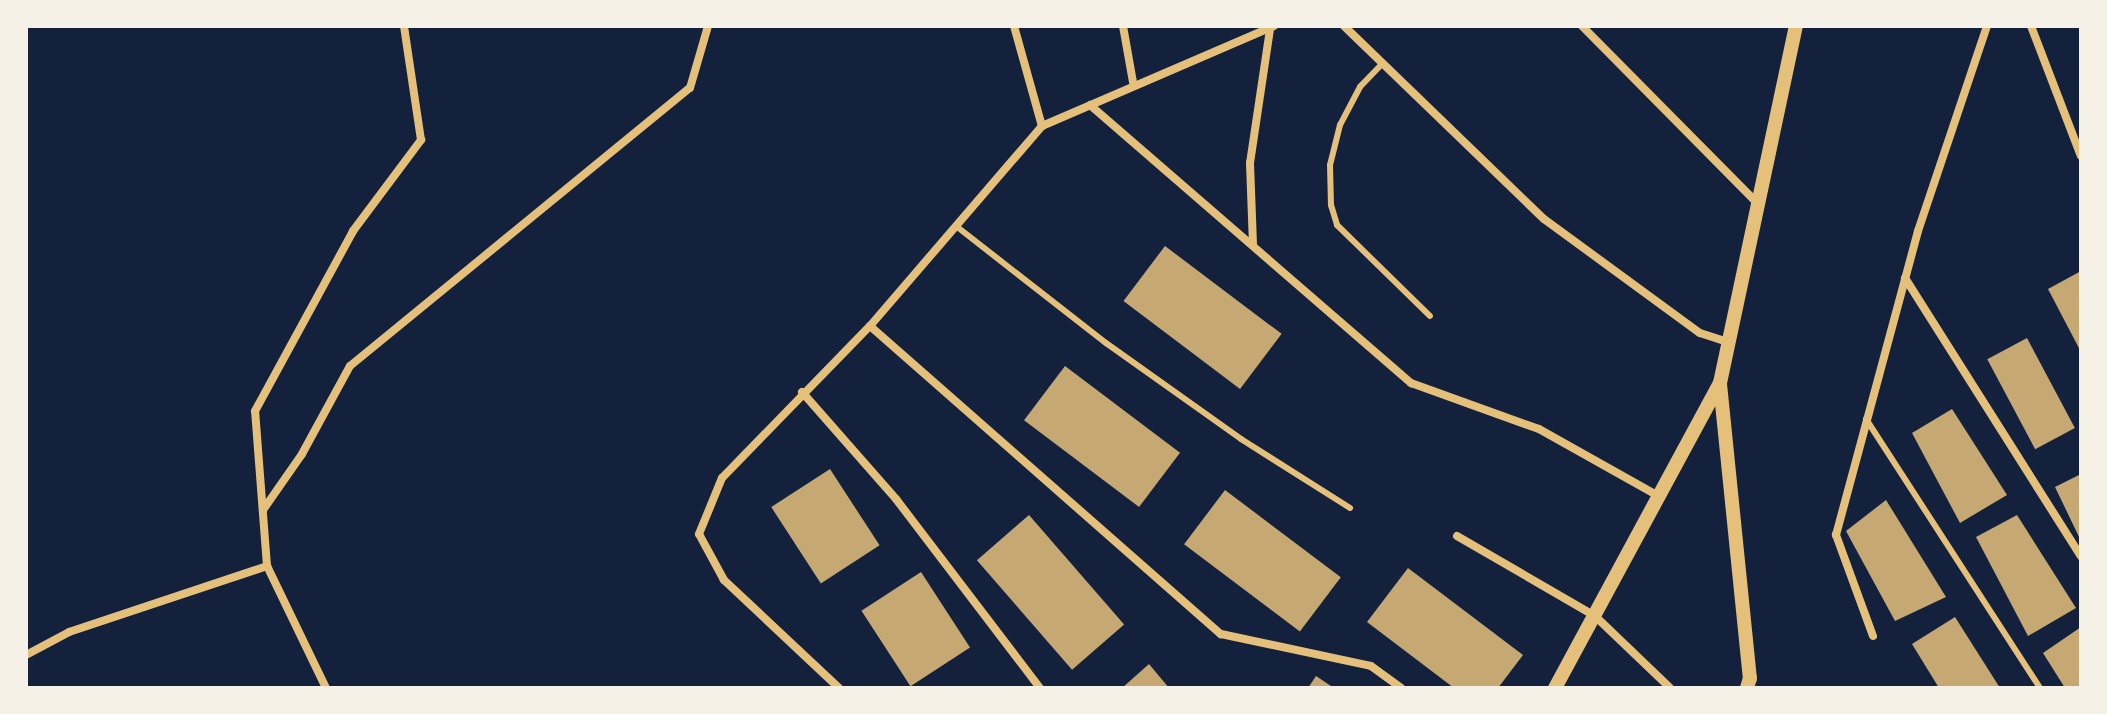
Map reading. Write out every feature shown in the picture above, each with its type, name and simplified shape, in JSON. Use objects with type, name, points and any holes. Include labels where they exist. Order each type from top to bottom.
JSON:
[{"type":"street","points":[[326,688],[267,566],[255,411],[353,231],[421,140],[404,26]]},
{"type":"street","points":[[263,510],[302,454],[350,366],[690,88],[708,26]]},
{"type":"street","points":[[1014,26],[1042,126]]},
{"type":"street","points":[[1123,26],[1133,82]]},
{"type":"street","points":[[1344,26],[1544,219],[1700,333],[1730,343]]},
{"type":"street","points":[[1582,26],[1760,205]]},
{"type":"street","points":[[1555,688],[1720,383],[1796,26]]},
{"type":"street","points":[[1873,636],[1836,535],[1905,278],[1987,26]]},
{"type":"street","points":[[2031,26],[2081,156]]},
{"type":"street","points":[[839,688],[724,580],[699,534],[722,478],[802,392],[870,326],[1042,126],[1133,82],[1272,28]]},
{"type":"street","points":[[1253,245],[1250,163],[1272,28]]},
{"type":"street","points":[[1090,105],[1411,383],[1539,429],[1660,497]]},
{"type":"street","points":[[1905,278],[2081,556]]},
{"type":"street","points":[[870,326],[1221,634],[1371,666],[1401,688]]},
{"type":"street","points":[[1720,383],[1750,678],[1747,688]]},
{"type":"street","points":[[802,392],[896,499],[1040,688]]},
{"type":"street","points":[[1457,536],[1595,616],[1670,688]]},
{"type":"street","points":[[26,655],[69,632],[267,566]]},
{"type":"lane","points":[[1381,65],[1360,87],[1340,125],[1330,165],[1331,205],[1337,225],[1430,316]]},
{"type":"lane","points":[[956,226],[1192,404],[1350,508]]},
{"type":"lane","points":[[1866,419],[2040,688]]},
{"type":"building","points":[[1165,246],[1282,334],[1240,389],[1123,301]]},
{"type":"building","points":[[2081,271],[2081,352],[2048,289]]},
{"type":"building","points":[[2027,338],[2075,428],[2035,449],[1987,359]]},
{"type":"building","points":[[1065,366],[1180,453],[1139,507],[1024,420]]},
{"type":"building","points":[[1952,409],[2007,495],[1960,523],[1912,433]]},
{"type":"building","points":[[830,469],[880,545],[821,583],[771,507]]},
{"type":"building","points":[[2081,474],[2081,541],[2055,487]]},
{"type":"building","points":[[1225,490],[1341,577],[1300,632],[1184,544]]},
{"type":"building","points":[[1886,500],[1946,597],[1895,621],[1846,531]]},
{"type":"building","points":[[1029,515],[1124,624],[1072,670],[977,560]]},
{"type":"building","points":[[2017,515],[2076,608],[2028,636],[1976,537]]},
{"type":"building","points":[[1408,568],[1523,655],[1498,688],[1454,688],[1367,622]]},
{"type":"building","points":[[921,572],[970,647],[910,686],[861,611]]},
{"type":"building","points":[[1955,617],[2000,688],[1939,688],[1912,644]]},
{"type":"building","points":[[2081,627],[2081,688],[2065,688],[2043,653]]},
{"type":"building","points":[[1149,664],[1169,688],[1122,688]]},
{"type":"building","points":[[1316,676],[1334,688],[1308,688]]}]
